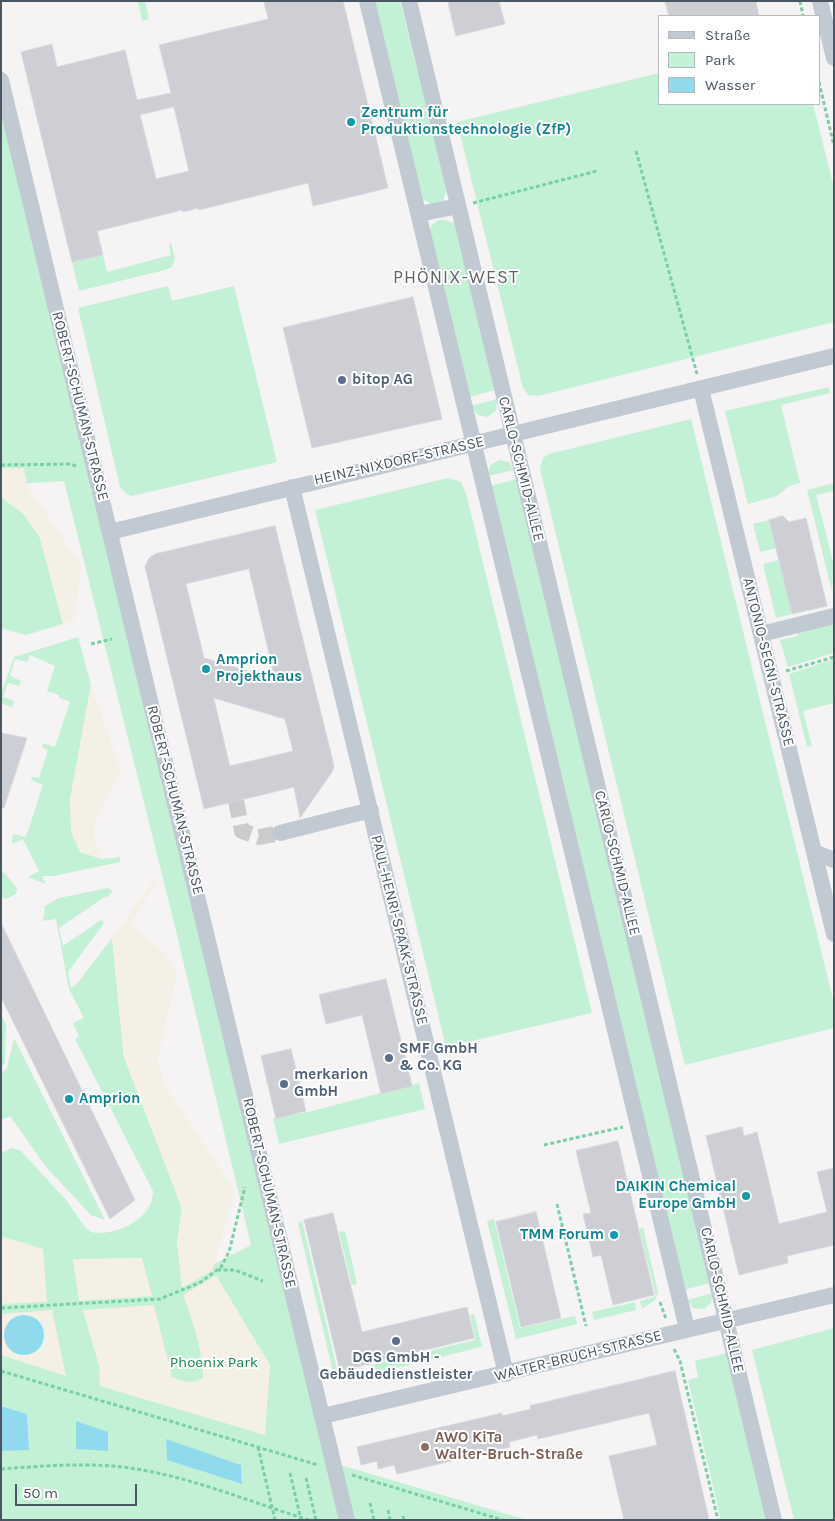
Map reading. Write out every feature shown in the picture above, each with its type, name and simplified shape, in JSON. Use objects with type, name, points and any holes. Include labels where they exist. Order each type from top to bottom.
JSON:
[{"type":"street","points":[[367,1],[687,1329]]},
{"type":"street","name":"CARLO-SCHMID-ALLEE","points":[[409,1],[774,1520]]},
{"type":"street","points":[[820,1],[834,58]]},
{"type":"street","name":"ROBERT-SCHUMAN-STRASSE","points":[[1,80],[348,1520]]},
{"type":"street","points":[[419,214],[458,206]]},
{"type":"street","name":"HEINZ-NIXDORF-STRASSE","points":[[110,532],[292,486],[474,444],[834,356]]},
{"type":"street","name":"ANTONIO-SEGNI-STRASSE","points":[[702,389],[834,932]]},
{"type":"street","name":"PAUL-HENRI-SPAAK-STRASSE","points":[[292,486],[506,1374]]},
{"type":"street","points":[[761,634],[834,616]]},
{"type":"street","points":[[280,833],[370,810]]},
{"type":"street","points":[[814,852],[834,860]]},
{"type":"street","name":"WALTER-BRUCH-STRASSE","points":[[323,1416],[834,1296]]},
{"type":"path","points":[[800,1],[803,15]]},
{"type":"path","points":[[820,86],[834,146]]},
{"type":"path","points":[[636,151],[702,389]]},
{"type":"path","points":[[458,206],[597,171]]},
{"type":"path","points":[[1,465],[71,464],[97,475]]},
{"type":"path","points":[[92,644],[112,638]]},
{"type":"path","points":[[785,672],[834,657]]},
{"type":"path","points":[[544,1145],[638,1123]]},
{"type":"path","points":[[1,1308],[160,1299],[202,1282],[217,1270],[229,1252],[245,1187]]},
{"type":"path","points":[[557,1204],[586,1326]]},
{"type":"path","points":[[217,1270],[235,1270],[263,1281]]},
{"type":"path","points":[[670,1333],[680,1361],[718,1520]]},
{"type":"path","points":[[1,1371],[503,1520]]},
{"type":"path","points":[[258,1448],[275,1520]]},
{"type":"path","points":[[1,1469],[76,1465],[130,1468],[173,1476],[309,1520]]},
{"type":"path","points":[[290,1473],[300,1518]]},
{"type":"path","points":[[306,1478],[316,1520]]},
{"type":"path","points":[[370,1503],[374,1520]]},
{"type":"path","points":[[388,1510],[390,1520]]},
{"type":"green space","points":[[138,1],[145,1],[149,19],[142,21]]},
{"type":"green space","points":[[373,1],[400,1],[447,189],[443,201],[431,204],[420,197]]},
{"type":"green space","points":[[658,73],[658,105],[813,105],[834,188],[834,322],[538,396],[528,395],[523,388],[457,122]]},
{"type":"green space","name":"Phoenix Park","points":[[1,109],[327,1461],[527,1520],[1,1520],[1,1451],[29,1449],[27,1414],[1,1406],[1,1299],[28,1244],[1,1237],[1,1153],[12,1148],[21,1151],[67,1201],[84,1226],[91,1232],[111,1232],[131,1224],[147,1210],[152,1201],[153,1191],[75,1039],[79,1036],[73,1023],[84,1018],[69,989],[56,919],[43,921],[45,906],[59,898],[108,888],[113,891],[107,898],[106,896],[59,928],[63,946],[101,920],[104,923],[68,972],[71,988],[76,985],[112,938],[124,1057],[182,1208],[177,1242],[182,1281],[251,1245],[176,931],[64,481],[1,485]],"holes":[[[142,1258],[79,1296],[73,1260]],[[166,1440],[241,1465],[242,1483],[200,1471]]]},
{"type":"green space","points":[[438,220],[447,220],[455,224],[495,390],[469,397],[429,235],[431,226]]},
{"type":"green space","points":[[171,243],[175,259],[172,267],[79,291],[72,262],[103,255],[107,272],[171,255],[169,244]]},
{"type":"green space","points":[[168,286],[172,301],[234,286],[277,462],[132,496],[120,487],[78,308]]},
{"type":"green space","points":[[829,387],[830,393],[781,405],[800,483],[789,486],[777,496],[748,504],[725,411]]},
{"type":"green space","points":[[497,399],[496,411],[487,417],[478,415],[471,406]]},
{"type":"green space","points":[[691,419],[834,1003],[834,1028],[685,1065],[540,469],[543,458],[549,454]]},
{"type":"green space","points":[[500,460],[509,462],[514,470],[488,476],[490,465]]},
{"type":"green space","points":[[448,478],[461,482],[466,493],[592,1013],[446,1047],[315,510]]},
{"type":"green space","points":[[517,479],[710,1283],[684,1290],[490,486]]},
{"type":"green space","points":[[834,483],[834,491],[816,495],[834,565],[832,592],[807,490]]},
{"type":"green space","points":[[1,497],[24,514],[40,538],[63,624],[26,635],[1,628]]},
{"type":"green space","points":[[769,520],[776,548],[760,552],[753,524]]},
{"type":"green space","points":[[779,560],[792,614],[776,618],[763,564]]},
{"type":"green space","points":[[834,624],[834,653],[788,667],[780,640],[797,636],[797,632]]},
{"type":"green space","points":[[78,637],[91,685],[70,800],[80,852],[102,859],[120,857],[120,862],[54,876],[42,876],[46,884],[28,877],[39,871],[23,839],[12,844],[13,834],[26,837],[43,785],[31,780],[32,777],[39,778],[48,750],[42,747],[43,743],[55,747],[70,702],[59,698],[59,695],[47,691],[55,666],[30,655],[27,662],[15,659],[10,676],[21,681],[19,686],[8,683],[3,697],[14,701],[12,707],[1,703],[1,694],[14,657]]},
{"type":"green space","points":[[834,659],[834,703],[803,711],[812,746],[807,747],[789,674]]},
{"type":"green space","points":[[1,869],[17,888],[16,894],[6,899],[1,897]]},
{"type":"green space","points":[[1,1014],[6,1024],[5,1063],[2,1066]]},
{"type":"green space","points":[[14,1038],[105,1220],[91,1215],[46,1167],[10,1116],[1,1120],[1,1073],[7,1069]]},
{"type":"green space","points":[[419,1083],[425,1109],[279,1144],[273,1118],[308,1112]]},
{"type":"green space","points":[[494,1219],[520,1328],[575,1316],[577,1324],[516,1339],[487,1221]]},
{"type":"green space","points":[[302,1221],[338,1373],[357,1368],[359,1377],[344,1380],[333,1372],[298,1223]]},
{"type":"green space","points":[[643,1228],[658,1292],[655,1300],[642,1309],[640,1301],[656,1296],[639,1229]]},
{"type":"green space","points":[[345,1231],[357,1284],[352,1285],[339,1232]]},
{"type":"green space","points":[[713,1293],[711,1303],[704,1309],[693,1308],[687,1300]]},
{"type":"green space","points":[[635,1302],[636,1310],[594,1320],[592,1312]]},
{"type":"green space","points":[[474,1314],[481,1347],[372,1374],[370,1365],[475,1340],[470,1315]]},
{"type":"green space","points":[[834,1328],[834,1520],[794,1520],[752,1350]]},
{"type":"green space","points":[[727,1353],[767,1520],[721,1520],[688,1380],[698,1377],[695,1361]]},
{"type":"sand","points":[[1,468],[24,468],[27,486],[82,566],[74,621],[63,624],[40,538],[24,514],[1,497]]},
{"type":"sand","points":[[91,685],[121,770],[94,825],[95,839],[102,859],[80,852],[71,832],[70,800]]},
{"type":"sand","points":[[156,877],[158,879],[131,925],[165,954],[171,961],[176,977],[157,1062],[166,1087],[234,1188],[234,1195],[212,1271],[182,1288],[177,1242],[182,1208],[124,1057],[112,938]]},
{"type":"sand","points":[[1,1237],[43,1249],[47,1302],[1,1304]]},
{"type":"sand","points":[[142,1258],[152,1296],[79,1301],[73,1259]]},
{"type":"sand","points":[[216,1275],[270,1365],[265,1435],[100,1386],[99,1366],[83,1310],[154,1305],[172,1377],[191,1382],[199,1380],[203,1378],[201,1357],[194,1326],[183,1295]]},
{"type":"sand","points":[[52,1310],[66,1376],[1,1355],[1,1314]]},
{"type":"water","points":[[28,1315],[35,1318],[41,1324],[44,1335],[43,1343],[35,1352],[28,1355],[20,1355],[13,1352],[5,1343],[4,1331],[7,1324],[16,1316]]},
{"type":"water","points":[[1,1406],[27,1414],[29,1450],[1,1451]]},
{"type":"water","points":[[76,1421],[108,1432],[108,1451],[76,1449]]},
{"type":"water","points":[[166,1439],[241,1465],[242,1484],[167,1460]]},
{"type":"building","points":[[264,1],[343,1],[388,188],[313,206],[308,183],[199,210],[198,208],[183,212],[182,210],[97,231],[103,255],[72,262],[21,52],[52,44],[57,67],[125,50],[137,100],[171,93],[159,45],[268,19]],"holes":[[[174,107],[189,171],[156,179],[140,115]]]},
{"type":"building","points":[[448,1],[499,1],[505,24],[456,36]]},
{"type":"building","points":[[665,1],[756,1],[759,15],[669,15]]},
{"type":"building","name":"bitop AG","points":[[413,297],[442,419],[312,448],[283,328]]},
{"type":"building","points":[[783,516],[789,522],[806,518],[827,606],[792,614],[769,520]]},
{"type":"building","name":"Amprion Projekthaus","points":[[275,526],[334,766],[332,772],[300,818],[294,787],[204,809],[145,567],[149,558],[155,554]],"holes":[[[249,569],[275,679],[204,658],[186,584]],[[214,698],[285,719],[293,751],[230,766]]]},
{"type":"building","points":[[1,733],[27,738],[4,808],[1,808]]},
{"type":"building","name":"Amprion","points":[[1,923],[135,1200],[110,1219],[1,997]]},
{"type":"building","name":"SMF GmbH & Co. KG","points":[[386,979],[412,1086],[381,1094],[362,1015],[326,1024],[319,995]]},
{"type":"building","name":"merkarion GmbH","points":[[291,1049],[306,1111],[276,1119],[261,1056]]},
{"type":"building","name":"DAIKIN Chemical Europe GmbH","points":[[742,1127],[744,1136],[757,1132],[779,1224],[827,1212],[817,1172],[834,1168],[834,1245],[787,1256],[788,1263],[739,1275],[706,1136]]},
{"type":"building","name":"TMM Forum","points":[[618,1141],[654,1295],[613,1305],[601,1255],[593,1257],[583,1214],[591,1213],[576,1151]]},
{"type":"building","points":[[536,1212],[561,1318],[521,1327],[496,1222]]},
{"type":"building","points":[[333,1213],[362,1332],[467,1307],[474,1338],[340,1371],[304,1220]]},
{"type":"building","points":[[675,1371],[709,1520],[624,1520],[609,1456],[657,1445],[649,1413],[538,1439],[537,1435],[509,1442],[510,1447],[397,1474],[394,1465],[378,1469],[377,1461],[361,1465],[357,1447],[502,1413],[502,1416],[531,1409],[530,1406]]},
{"type":"tunnel","points":[[236,801],[242,831],[259,837],[280,833]]},
{"type":"place","name":"Zentrum für Produktionstechnologie (ZfP)","points":[[351,122]]},
{"type":"place","name":"bitop AG","points":[[342,380]]},
{"type":"place","name":"Amprion Projekthaus","points":[[206,669]]},
{"type":"place","name":"SMF GmbH & Co. KG","points":[[389,1058]]},
{"type":"place","name":"merkarion GmbH","points":[[284,1084]]},
{"type":"place","name":"Amprion","points":[[69,1099]]},
{"type":"place","name":"DAIKIN Chemical Europe GmbH","points":[[746,1196]]},
{"type":"place","name":"TMM Forum","points":[[614,1235]]},
{"type":"place","name":"DGS GmbH - Gebäudedienstleister","points":[[396,1341]]},
{"type":"place","name":"AWO KiTa Walter-Bruch-Straße","points":[[425,1447]]},
{"type":"district","name":"PHÖNIX-WEST","points":[[456,278]]}]
